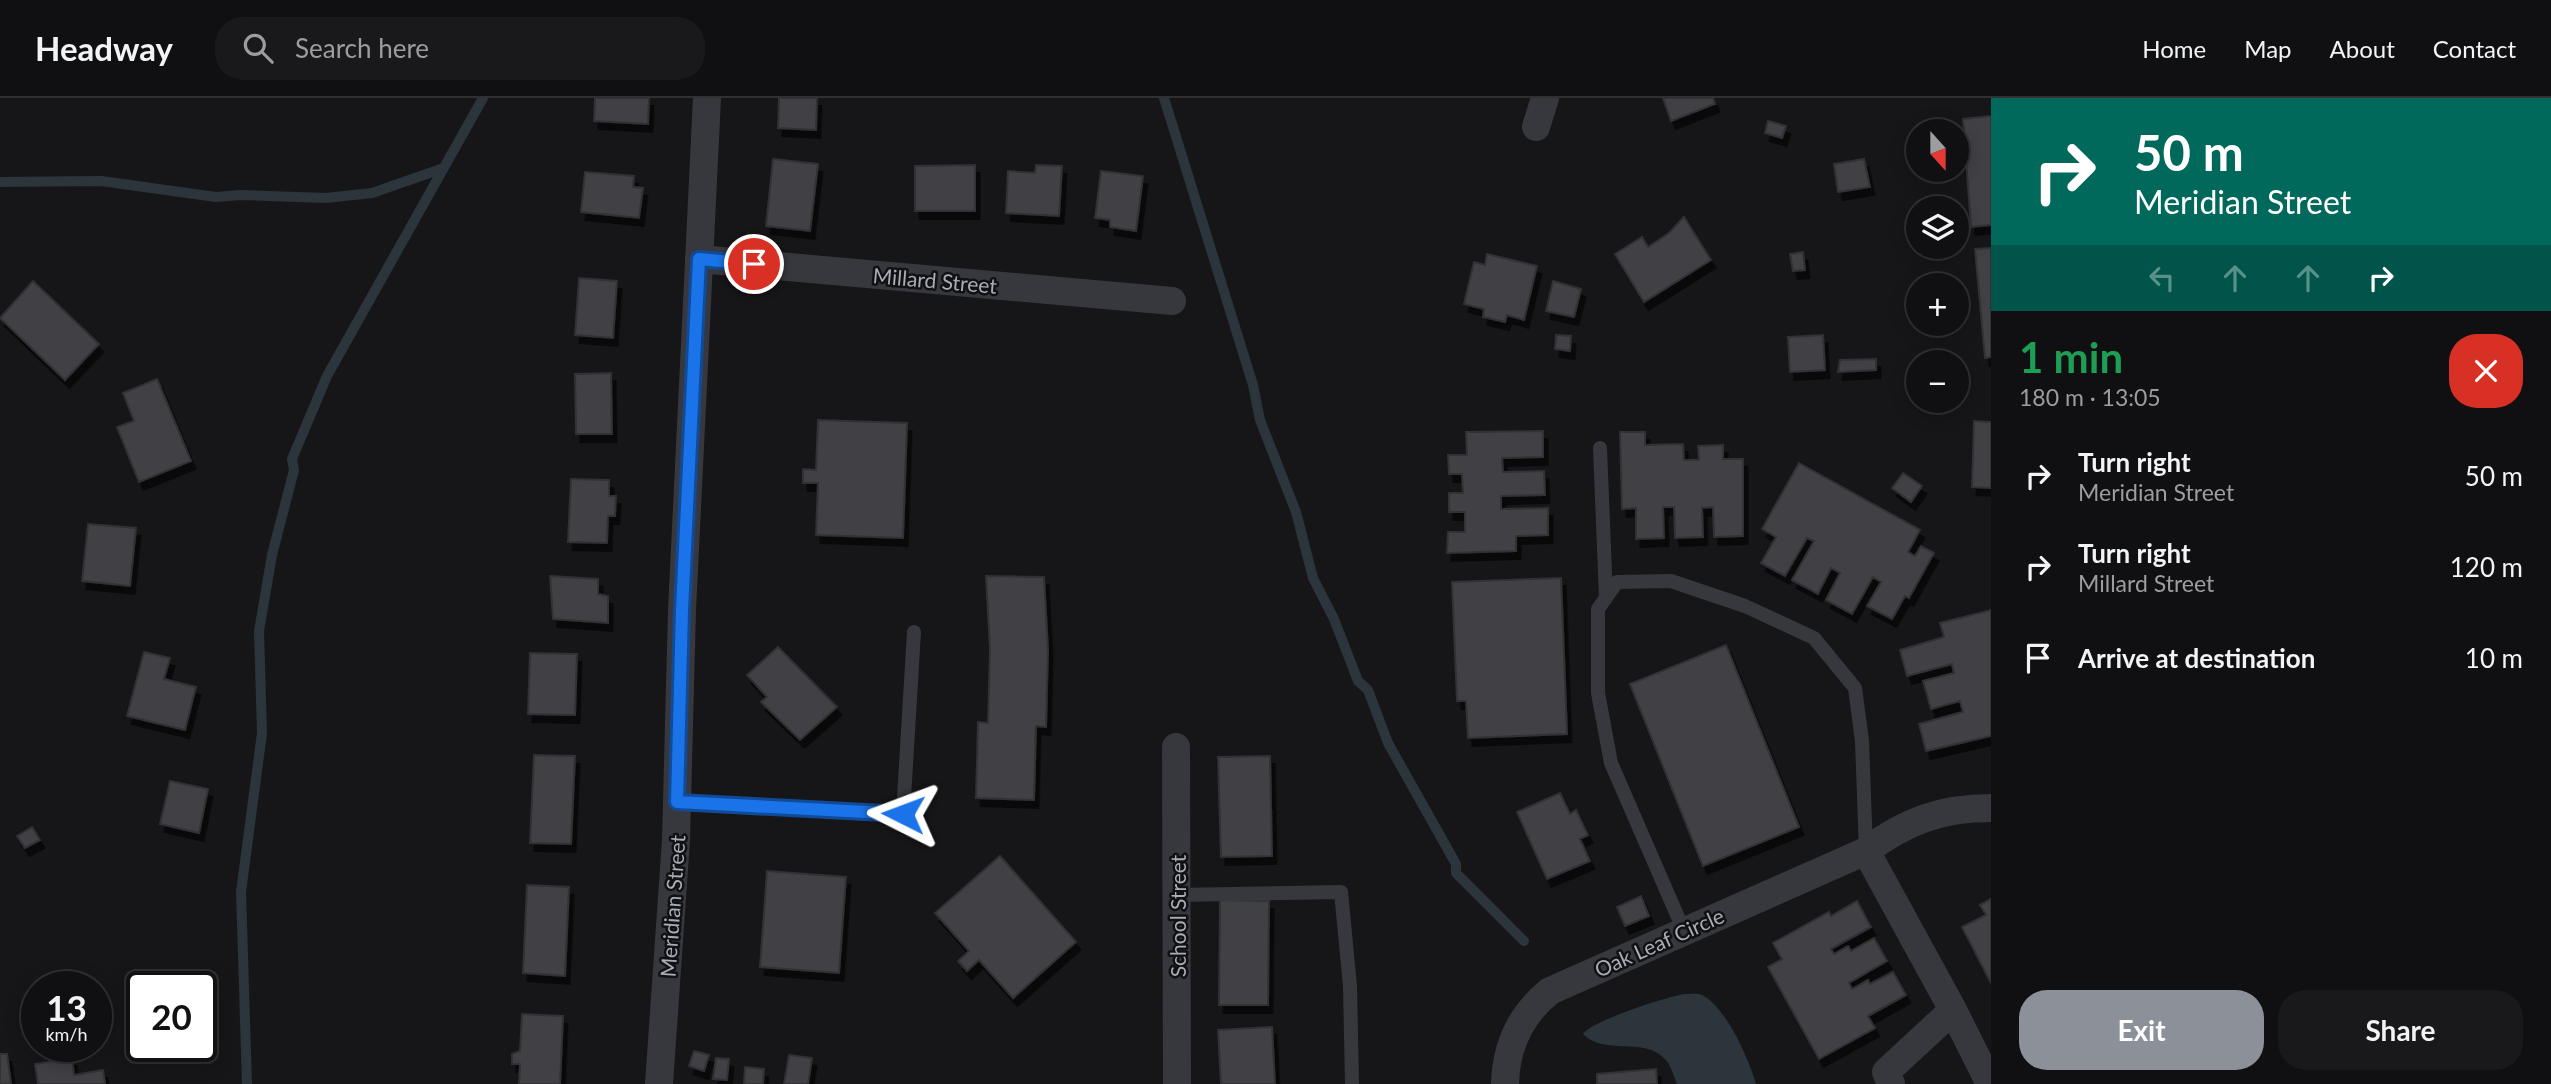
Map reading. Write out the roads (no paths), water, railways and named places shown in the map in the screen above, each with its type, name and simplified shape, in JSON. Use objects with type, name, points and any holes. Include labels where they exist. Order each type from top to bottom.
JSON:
[{"type":"street","name":"Meridian Street","points":[[659,1084],[677,802],[682,610],[706,98]]},
{"type":"street","points":[[1535,127],[1545,98]]},
{"type":"street","name":"Millard Street","points":[[699,259],[1172,301]]},
{"type":"street","name":"School Street","points":[[1176,747],[1177,1084]]},
{"type":"street","name":"Oak Leaf Circle","points":[[1505,1084],[1511,1043],[1523,1018],[1550,991],[1866,850],[1896,828],[1965,808],[1991,808]]},
{"type":"street","points":[[1866,850],[1990,1084]]},
{"type":"street","points":[[1891,1084],[1886,1072],[1953,1010]]},
{"type":"lane","points":[[1600,448],[1606,598]]},
{"type":"lane","points":[[1684,931],[1611,763],[1598,693],[1598,609],[1617,582],[1671,581],[1745,606],[1814,638],[1855,688],[1862,741],[1866,850]]},
{"type":"lane","points":[[677,802],[903,814],[914,632]]},
{"type":"lane","points":[[1177,895],[1340,892],[1350,986],[1352,1084]]},
{"type":"waterway","points":[[247,1084],[241,892],[262,733],[259,631],[272,555],[294,470],[292,459],[327,376],[483,98]]},
{"type":"waterway","points":[[1164,98],[1253,385],[1260,420],[1296,512],[1313,578],[1334,619],[1358,681],[1368,690],[1388,743],[1456,864],[1456,873],[1524,941]]},
{"type":"waterway","points":[[0,182],[101,181],[216,197],[240,195],[326,198],[372,193],[441,169]]}]
